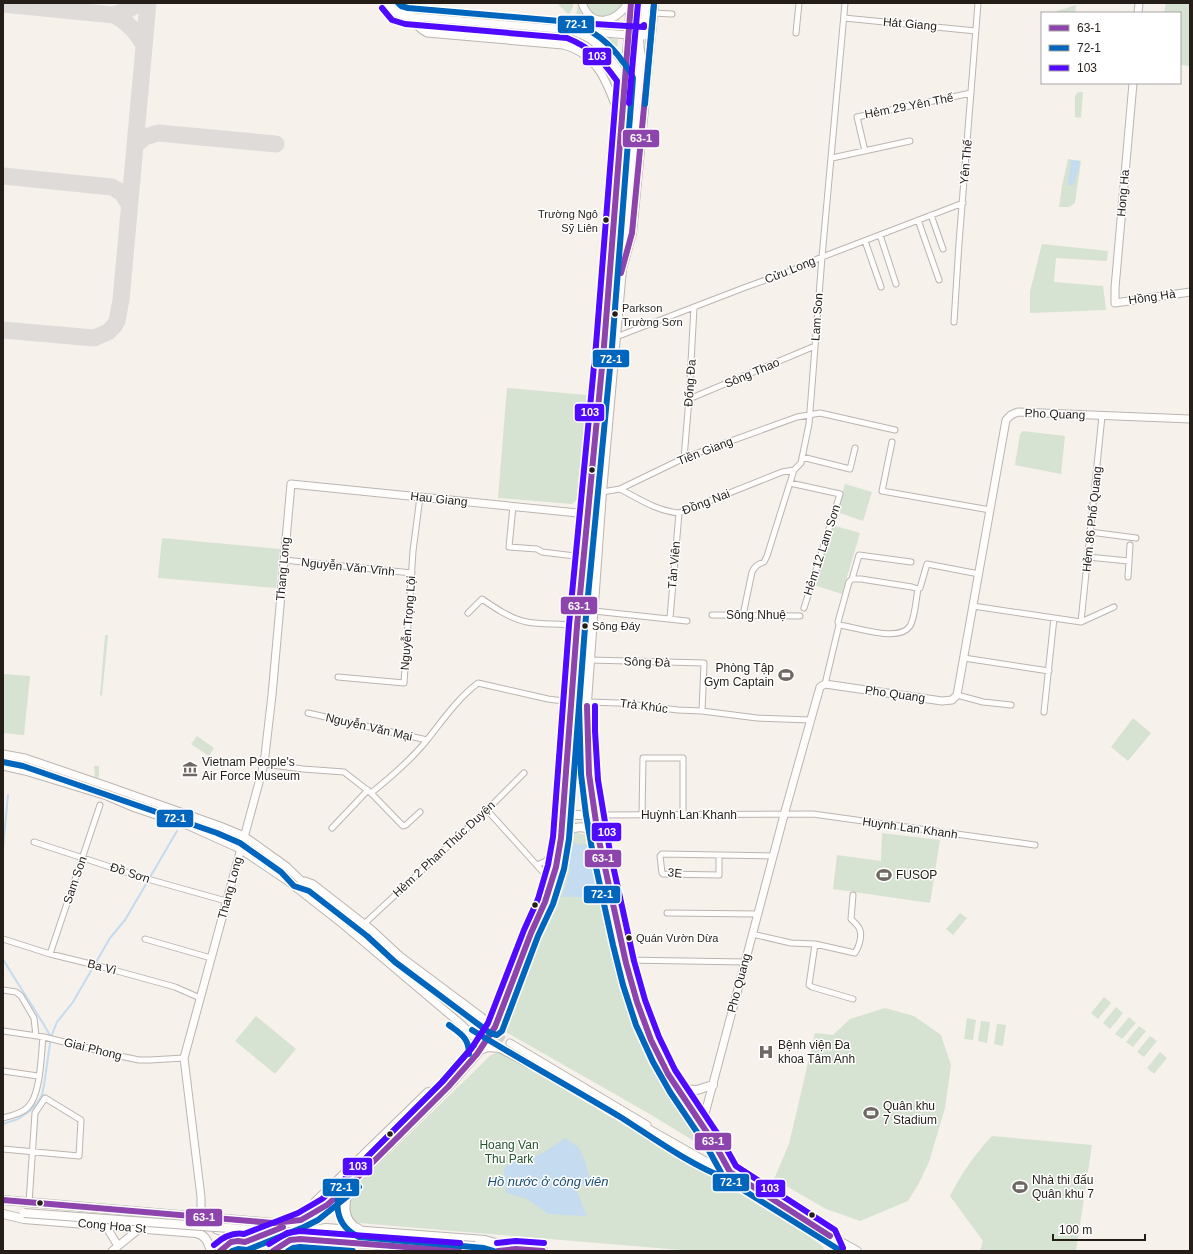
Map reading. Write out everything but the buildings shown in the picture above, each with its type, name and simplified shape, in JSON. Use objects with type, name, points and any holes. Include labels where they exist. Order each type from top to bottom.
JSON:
[{"type":"main road","points":[[400,3],[402,10],[417,26],[421,30],[431,34],[563,45],[574,49],[592,61],[602,74],[622,124]]},
{"type":"main road","points":[[409,16],[411,3]]},
{"type":"main road","points":[[582,3],[586,11],[592,17],[604,21],[617,16],[622,12],[628,3]]},
{"type":"main road","points":[[245,1242],[301,1220],[327,1204],[350,1184],[448,1087],[479,1052],[494,1027],[545,902],[562,838],[577,626],[604,346],[628,35],[632,3]]},
{"type":"main road","points":[[632,3],[645,55]]},
{"type":"main road","points":[[622,269],[633,226],[645,55],[646,3]]},
{"type":"main road","points":[[654,3],[651,36],[645,55],[628,195],[602,492],[587,702],[588,761],[594,815],[632,987],[649,1036],[660,1059],[722,1155],[730,1172]]},
{"type":"main road","points":[[389,5],[396,13],[409,16],[651,36]]},
{"type":"main road","points":[[569,30],[598,44],[610,57],[625,79]]},
{"type":"main road","points":[[627,52],[645,55]]},
{"type":"main road","name":"Hồng Hà","points":[[1132,84],[1116,274],[1115,303],[1190,292]]},
{"type":"main road","name":"Pho Quang","points":[[702,1125],[818,689],[825,684],[942,701],[952,700],[957,695],[1006,420],[1011,415],[1018,412],[1190,419]]},
{"type":"main road","name":"Hau Giang","points":[[291,484],[588,514]]},
{"type":"main road","name":"Thang Long","points":[[201,1218],[201,1197],[184,1058],[264,764],[272,695],[291,484]]},
{"type":"main road","points":[[3,754],[25,758],[220,826],[244,836],[286,866],[329,905],[463,1013]]},
{"type":"main road","points":[[3,766],[25,770],[107,796],[135,808],[189,826],[240,849],[289,882],[469,1031],[476,1039],[479,1052]]},
{"type":"main road","points":[[107,796],[110,787]]},
{"type":"main road","points":[[564,815],[594,815]]},
{"type":"main road","points":[[562,838],[566,832],[572,828],[580,827],[591,830],[599,840]]},
{"type":"main road","points":[[299,879],[313,884],[364,924],[400,956],[494,1027]]},
{"type":"main road","points":[[469,1031],[476,1032],[481,1028],[483,1020],[481,1017]]},
{"type":"main road","points":[[510,1043],[636,1117],[677,1145]]},
{"type":"main road","points":[[479,1052],[488,1048],[500,1048],[572,1086],[717,1168],[730,1172],[830,1236],[857,1251]]},
{"type":"main road","points":[[678,1089],[697,1090],[713,1085]]},
{"type":"main road","points":[[350,1184],[346,1198],[346,1213],[352,1224],[361,1229]]},
{"type":"main road","name":"Cong Hoa St","points":[[3,1200],[273,1224],[301,1220]]},
{"type":"main road","name":"Cong Hoa St","points":[[3,1214],[24,1214],[516,1248]]},
{"type":"main road","name":"Cong Hoa St","points":[[3,1214],[24,1219],[198,1234],[206,1238],[212,1251]]},
{"type":"main road","points":[[182,1216],[245,1242],[250,1251]]},
{"type":"main road","points":[[219,1219],[233,1237]]},
{"type":"main road","points":[[106,1226],[118,1246]]},
{"type":"main road","points":[[273,1251],[290,1240],[320,1228],[361,1229],[485,1240],[516,1248],[543,1251]]},
{"type":"main road","points":[[112,1251],[139,1229]]},
{"type":"main road","points":[[830,1236],[836,1251]]},
{"type":"main road","points":[[220,1251],[233,1237]]},
{"type":"main road","points":[[290,1240],[300,1239],[459,1251]]},
{"type":"main road","points":[[498,1251],[516,1248]]},
{"type":"street","points":[[796,33],[799,3]]},
{"type":"street","name":"Lam Son","points":[[743,615],[752,572],[754,567],[764,562],[767,556],[794,470],[801,463],[810,414],[822,258],[845,3]]},
{"type":"street","name":"Yên Thế","points":[[954,322],[978,3]]},
{"type":"street","points":[[653,13],[672,14]]},
{"type":"street","name":"Hát Giang","points":[[844,18],[976,31]]},
{"type":"street","name":"Hẻm 29 Yên Thế","points":[[865,151],[857,117],[971,93]]},
{"type":"street","points":[[832,158],[910,141]]},
{"type":"street","name":"Cửu Long","points":[[616,337],[788,272],[963,203]]},
{"type":"street","points":[[931,215],[943,249]]},
{"type":"street","points":[[918,220],[939,280]]},
{"type":"street","points":[[880,235],[896,284]]},
{"type":"street","points":[[864,241],[880,287]]},
{"type":"street","name":"Đống Đa","points":[[684,458],[694,307]]},
{"type":"street","name":"Sông Thao","points":[[689,399],[815,346]]},
{"type":"street","name":"Tiền Giang","points":[[602,492],[620,490],[684,458],[797,417],[810,414],[820,413],[895,430]]},
{"type":"street","name":"Hẻm 86 Phổ Quang","points":[[1081,622],[1102,416]]},
{"type":"street","points":[[892,442],[882,491],[990,510]]},
{"type":"street","points":[[802,457],[850,469],[855,448]]},
{"type":"street","name":"Đồng Nai","points":[[620,490],[656,508],[668,512],[679,513],[782,472],[794,470]]},
{"type":"street","name":"Hẻm 12 Lam Sơn","points":[[790,483],[840,494],[804,608]]},
{"type":"street","name":"Nguyễn Trọng Lội","points":[[338,677],[404,683],[412,573],[420,497]]},
{"type":"street","points":[[513,506],[509,547],[537,549],[542,552],[583,557]]},
{"type":"street","name":"Tản Viên","points":[[670,618],[679,513]]},
{"type":"street","points":[[1090,532],[1136,538]]},
{"type":"street","points":[[1128,577],[1130,545]]},
{"type":"street","points":[[825,684],[839,625],[838,622],[849,582],[852,579],[859,555],[911,562]]},
{"type":"street","points":[[1088,557],[1129,561]]},
{"type":"street","name":"Nguyễn Văn Vĩnh","points":[[284,560],[412,573]]},
{"type":"street","points":[[839,625],[887,634],[898,634],[904,632],[911,624],[918,589],[920,588],[927,564],[979,574]]},
{"type":"street","points":[[852,579],[868,580],[918,589]]},
{"type":"street","points":[[468,613],[482,599],[501,610],[526,621],[563,623],[577,626]]},
{"type":"street","points":[[973,606],[1081,622],[1114,607]]},
{"type":"street","points":[[594,611],[687,620]]},
{"type":"street","name":"Sông Nhuệ","points":[[712,615],[800,616]]},
{"type":"street","points":[[1044,712],[1054,618]]},
{"type":"street","points":[[964,658],[1048,670]]},
{"type":"street","name":"Sông Đà","points":[[590,660],[704,664],[702,711]]},
{"type":"street","name":"Nguyễn Văn Mại","points":[[308,713],[427,740],[448,712],[478,683],[548,699],[571,702]]},
{"type":"street","points":[[957,695],[983,702],[1011,705]]},
{"type":"street","name":"Trà Khúc","points":[[587,702],[619,703],[757,718],[810,720]]},
{"type":"street","points":[[332,828],[369,791],[398,770],[427,740]]},
{"type":"street","points":[[642,815],[643,758],[683,758],[683,815]]},
{"type":"street","points":[[264,764],[303,770],[344,772],[369,791],[403,826],[420,812]]},
{"type":"street","name":"Hẻm 2 Phan Thúc Duyện","points":[[364,924],[487,810],[524,773]]},
{"type":"street","name":"Sam Son","points":[[50,954],[100,805]]},
{"type":"street","points":[[487,810],[551,881]]},
{"type":"street","name":"Huynh Lan Khanh","points":[[784,815],[813,814],[1035,845]]},
{"type":"street","name":"Huỳnh Lan Khanh","points":[[594,815],[784,815]]},
{"type":"street","points":[[537,865],[545,863],[550,858],[562,838]]},
{"type":"street","name":"Đồ Sơn","points":[[34,842],[144,878],[226,901]]},
{"type":"street","name":"3E","points":[[719,855],[719,875],[663,874],[662,872],[660,856],[662,854],[719,855],[773,856]]},
{"type":"street","points":[[752,934],[791,943],[815,944],[853,954],[856,952],[858,946],[860,930],[857,924],[851,919],[853,895]]},
{"type":"street","points":[[667,913],[758,914]]},
{"type":"street","points":[[145,938],[210,958]]},
{"type":"street","name":"Ba Vì","points":[[3,939],[50,954],[175,987],[200,998]]},
{"type":"street","points":[[815,944],[809,985],[852,999]]},
{"type":"street","points":[[625,960],[745,962]]},
{"type":"street","points":[[3,990],[16,992],[21,996],[34,1018],[36,1036]]},
{"type":"street","name":"Giai Phong","points":[[3,1031],[59,1040],[138,1060],[184,1058]]},
{"type":"street","points":[[3,1118],[18,1113],[29,1107],[37,1091],[43,1037]]},
{"type":"street","points":[[3,1071],[38,1076]]},
{"type":"street","points":[[309,1216],[314,1201],[428,1091],[448,1087]]},
{"type":"street","points":[[3,1149],[32,1152],[79,1156],[81,1120],[45,1098],[35,1113],[32,1152],[29,1203]]},
{"type":"street","points":[[300,1239],[305,1251]]},
{"type":"green space","points":[[557,3],[573,3],[573,7],[568,14]]},
{"type":"green space","points":[[585,3],[623,3],[615,14],[604,17],[593,13]]},
{"type":"green space","points":[[1166,3],[1190,3],[1190,66],[1181,65],[1181,12],[1164,12]]},
{"type":"green space","points":[[578,4],[585,15],[595,22],[607,24],[613,23],[619,19],[619,29],[588,27],[576,16]]},
{"type":"green space","points":[[1076,5],[1075,12],[1054,12]]},
{"type":"green space","points":[[504,31],[556,35],[573,39],[588,45],[600,55],[609,68],[613,87],[611,88],[604,71],[599,64],[593,57],[580,47],[562,41],[502,36],[501,33]]},
{"type":"green space","points":[[600,37],[618,39],[616,56]]},
{"type":"green space","points":[[1079,92],[1083,92],[1081,118],[1075,117],[1075,96]]},
{"type":"green space","points":[[1068,159],[1081,161],[1075,203],[1069,207],[1059,207],[1062,186]]},
{"type":"green space","points":[[1042,244],[1108,251],[1107,261],[1056,258],[1054,282],[1103,286],[1106,310],[1030,313],[1030,291]]},
{"type":"green space","points":[[507,388],[587,395],[578,499],[572,504],[498,498]]},
{"type":"green space","points":[[1023,431],[1065,436],[1061,474],[1015,465],[1020,434]]},
{"type":"green space","points":[[845,484],[872,492],[863,521],[837,512]]},
{"type":"green space","points":[[832,525],[860,533],[842,594],[814,585]]},
{"type":"green space","points":[[162,538],[280,549],[276,588],[158,578]]},
{"type":"green space","points":[[105,635],[108,635],[102,696],[100,695]]},
{"type":"green space","points":[[3,674],[30,676],[24,735],[3,733]]},
{"type":"green space","points":[[1133,718],[1151,733],[1128,761],[1111,747]]},
{"type":"green space","points":[[197,736],[214,748],[209,756],[191,744]]},
{"type":"green space","points":[[94,766],[99,766],[99,776],[97,779],[95,778]]},
{"type":"green space","points":[[576,833],[587,836],[594,846],[616,969],[649,1055],[707,1149],[648,1113],[504,1031],[555,893],[567,842],[571,836]]},
{"type":"green space","name":"FUSOP","points":[[882,833],[940,840],[930,903],[833,889],[837,855],[881,861]]},
{"type":"green space","points":[[960,913],[967,918],[953,935],[946,929]]},
{"type":"green space","points":[[1104,997],[1111,1003],[1098,1019],[1091,1013]]},
{"type":"green space","points":[[1116,1007],[1123,1013],[1110,1029],[1103,1023]]},
{"type":"green space","name":"Quân khu 7 Stadium","points":[[885,1008],[914,1016],[941,1035],[951,1065],[945,1108],[929,1162],[918,1185],[908,1201],[860,1221],[826,1209],[774,1179],[789,1144],[815,1033],[833,1035],[850,1019]]},
{"type":"green space","points":[[256,1016],[296,1049],[275,1074],[235,1041]]},
{"type":"green space","points":[[1129,1017],[1136,1023],[1122,1039],[1115,1034]]},
{"type":"green space","points":[[967,1018],[976,1020],[973,1040],[964,1039]]},
{"type":"green space","points":[[981,1021],[990,1022],[987,1043],[978,1041]]},
{"type":"green space","points":[[997,1024],[1006,1025],[1003,1046],[994,1044]]},
{"type":"green space","points":[[1139,1026],[1146,1031],[1133,1047],[1126,1042]]},
{"type":"green space","points":[[1150,1036],[1157,1041],[1144,1057],[1137,1052]]},
{"type":"green space","name":"Hoang Van Thu Park","points":[[499,1052],[809,1235],[823,1247],[824,1251],[693,1251],[359,1223],[349,1216],[348,1197],[351,1191],[491,1055]]},
{"type":"green space","points":[[1160,1052],[1167,1058],[1154,1074],[1147,1068]]},
{"type":"green space","name":"Nhà thi đấu Quân khu 7","points":[[992,1136],[1092,1145],[1076,1251],[980,1251],[983,1241],[950,1196],[969,1164]]},
{"type":"water","points":[[1071,160],[1080,161],[1074,185],[1068,185]]},
{"type":"water","points":[[574,844],[589,845],[597,888],[591,888],[589,897],[562,897],[570,871],[567,867]]},
{"type":"water","name":"Hồ nước ở công viên","points":[[565,1138],[579,1148],[585,1161],[590,1179],[576,1189],[587,1216],[548,1214],[527,1199],[506,1193],[504,1169],[511,1160],[526,1160],[533,1158]]},
{"type":"waterway","points":[[3,848],[8,795]]},
{"type":"waterway","points":[[3,1124],[18,1119],[30,1111],[38,1102],[42,1095],[51,1037],[57,1022],[73,1002],[110,938],[125,920],[177,831]]},
{"type":"waterway","points":[[3,959],[51,1037]]},
{"type":"taxiway","points":[[3,4],[114,15],[139,3]]},
{"type":"taxiway","points":[[3,330],[94,338],[108,332],[117,321],[121,300],[148,3]]},
{"type":"taxiway","points":[[114,15],[131,28],[144,45]]},
{"type":"taxiway","points":[[135,145],[145,137],[158,133],[276,144]]},
{"type":"taxiway","points":[[3,176],[112,187],[122,193],[129,204]]},
{"type":"tunnel","points":[[463,1013],[485,1029],[510,1043]]},
{"type":"transit line","name":"72-1","points":[[3,762],[23,766],[217,833],[240,843],[281,872],[294,886],[309,891],[367,936],[395,962],[490,1033],[497,1035],[502,1031],[538,936],[553,904],[564,869],[569,839],[585,627],[612,347],[633,78],[618,55],[606,43],[594,33],[571,22],[408,8],[401,6],[398,3]]},
{"type":"transit line","name":"63-1","points":[[3,1200],[273,1223],[301,1220],[327,1205],[351,1184],[448,1087],[477,1054],[495,1027],[531,933],[545,902],[556,867],[561,838],[577,626],[604,346],[631,3]]},
{"type":"transit line","name":"103","points":[[629,103],[638,3]]},
{"type":"transit line","name":"63-1","points":[[621,273],[632,233],[654,3]]},
{"type":"transit line","name":"72-1","points":[[645,104],[654,4]]},
{"type":"transit line","name":"103","points":[[214,1245],[228,1236],[244,1234],[298,1213],[322,1199],[346,1178],[442,1082],[471,1049],[488,1023],[524,930],[538,899],[548,865],[553,837],[569,625],[596,345],[617,81],[596,55],[590,50],[567,38],[405,24],[392,20],[382,8]]},
{"type":"transit line","name":"103","points":[[578,23],[644,27],[644,25]]},
{"type":"transit line","name":"72-1","points":[[579,706],[581,774],[592,849],[623,985],[636,1025],[653,1062],[670,1092],[707,1147],[724,1178],[841,1251]]},
{"type":"transit line","name":"63-1","points":[[587,706],[589,774],[598,836],[626,963],[637,1002],[651,1040],[668,1074],[714,1143],[730,1172],[830,1236]]},
{"type":"transit line","name":"103","points":[[595,706],[598,780],[610,852],[634,961],[645,1000],[659,1037],[675,1070],[721,1139],[736,1166],[835,1230],[843,1248]]},
{"type":"transit line","name":"72-1","points":[[449,1025],[464,1037],[468,1044],[469,1054]]},
{"type":"transit line","name":"72-1","points":[[472,1030],[622,1118],[686,1159],[727,1179]]},
{"type":"transit line","name":"72-1","points":[[474,1045],[442,1082],[345,1179],[339,1196],[338,1212],[340,1219],[345,1226],[359,1237],[484,1248],[494,1251]]},
{"type":"transit line","name":"72-1","points":[[232,1251],[238,1249],[247,1250],[318,1220],[359,1187]]},
{"type":"transit line","name":"63-1","points":[[220,1251],[231,1242],[245,1242],[283,1227]]},
{"type":"transit line","name":"103","points":[[269,1244],[287,1233],[300,1231],[460,1243]]},
{"type":"transit line","name":"63-1","points":[[273,1251],[290,1240],[300,1239],[459,1251]]},
{"type":"transit line","name":"103","points":[[497,1243],[516,1241],[544,1243]]},
{"type":"transit line","name":"72-1","points":[[288,1251],[293,1248],[300,1247],[353,1251]]},
{"type":"transit line","name":"63-1","points":[[498,1251],[516,1249],[543,1251]]},
{"type":"place","name":"Trường Ngô Sỹ Liên","points":[[606,220]]},
{"type":"place","name":"Parkson Trường Sơn","points":[[615,314]]},
{"type":"place","name":"Sông Đáy","points":[[585,626]]},
{"type":"place","name":"Phòng Tập Gym Captain","points":[[786,675]]},
{"type":"place","name":"Vietnam People's Air Force Museum","points":[[190,769]]},
{"type":"place","name":"FUSOP","points":[[884,875]]},
{"type":"place","name":"Quán Vườn Dừa","points":[[629,938]]},
{"type":"place","name":"Bệnh viện Đa khoa Tâm Anh","points":[[766,1052]]},
{"type":"place","name":"Quân khu 7 Stadium","points":[[871,1113]]},
{"type":"place","name":"Nhà thi đấu Quân khu 7","points":[[1020,1187]]}]
